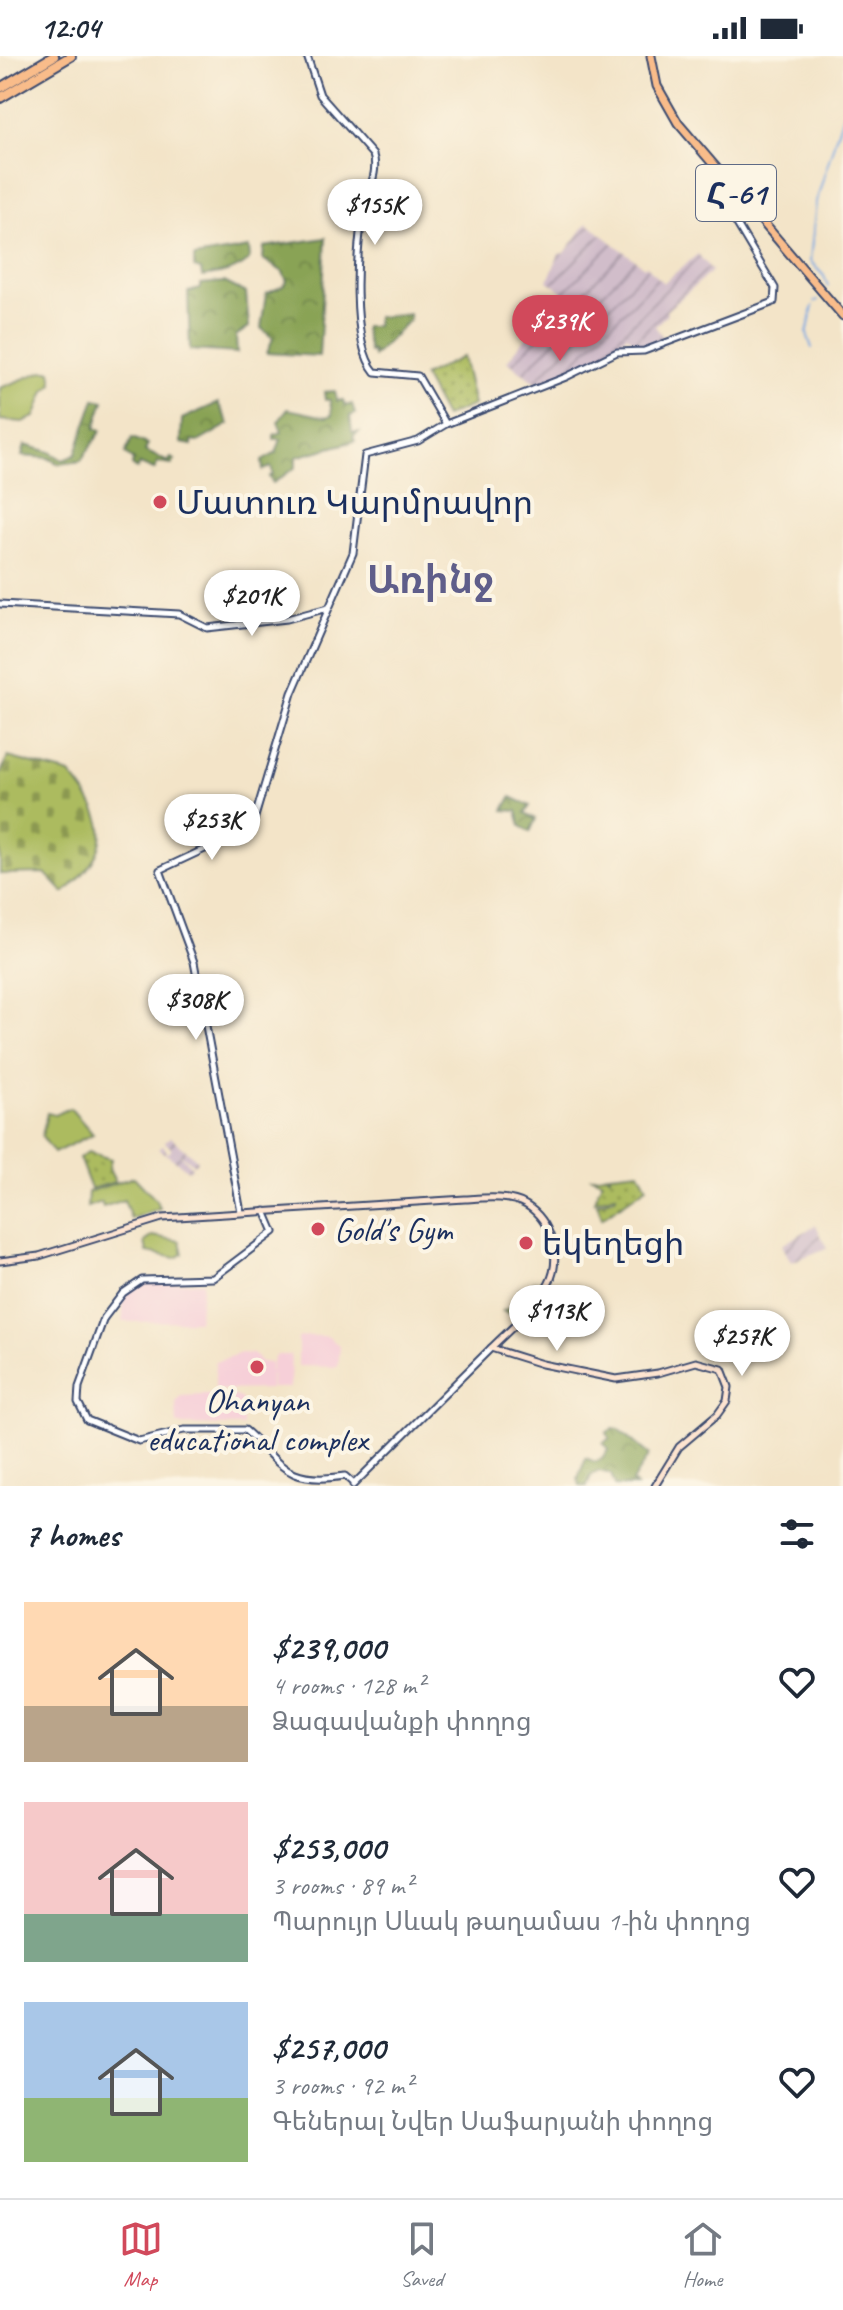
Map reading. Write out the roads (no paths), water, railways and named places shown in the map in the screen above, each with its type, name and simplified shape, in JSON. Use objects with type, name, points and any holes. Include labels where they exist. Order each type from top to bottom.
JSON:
[{"type":"highway","points":[[0,88],[54,56]]},
{"type":"highway","points":[[0,98],[71,56]]},
{"type":"main road","name":"Հ-61","points":[[651,56],[657,86],[668,109],[729,185],[843,316]]},
{"type":"main road","points":[[0,1261],[39,1256],[162,1218],[480,1198],[525,1204],[548,1231],[555,1250],[554,1271],[531,1307],[491,1348],[554,1367],[616,1379],[658,1373],[696,1362],[722,1369],[729,1387],[724,1407],[679,1447],[655,1486]]},
{"type":"street","points":[[307,56],[320,95],[373,155],[377,165],[364,210],[360,250],[359,325],[369,365],[375,372],[418,376],[446,424]]},
{"type":"street","points":[[241,1212],[194,962],[160,870],[252,827],[292,693],[353,553],[365,455],[418,441],[446,424],[566,377],[617,352],[644,351],[774,302],[775,288],[727,209],[725,199],[729,185]]},
{"type":"street","points":[[0,604],[182,615],[207,628],[287,619],[329,608]]},
{"type":"street","points":[[265,1211],[274,1232],[213,1278],[142,1280],[123,1293],[104,1318],[79,1387],[78,1402],[87,1420],[139,1441],[184,1430],[240,1428],[251,1434],[273,1466],[290,1480],[333,1481],[345,1476],[353,1485],[491,1348]]},
{"type":"waterway","points":[[816,202],[843,114]]},
{"type":"waterway","points":[[816,203],[810,261],[824,276],[828,286]]},
{"type":"waterway","points":[[812,348],[807,334],[813,306]]},
{"type":"place","name":"Մատուռ Կարմրավոր","points":[[160,502]]},
{"type":"place","name":"Gold's Gym","points":[[318,1229]]},
{"type":"place","name":"եկեղեցի","points":[[526,1243]]},
{"type":"place","name":"Ohanyan educational complex","points":[[257,1367]]},
{"type":"district","name":"Առինջ","points":[[430,580]]}]
